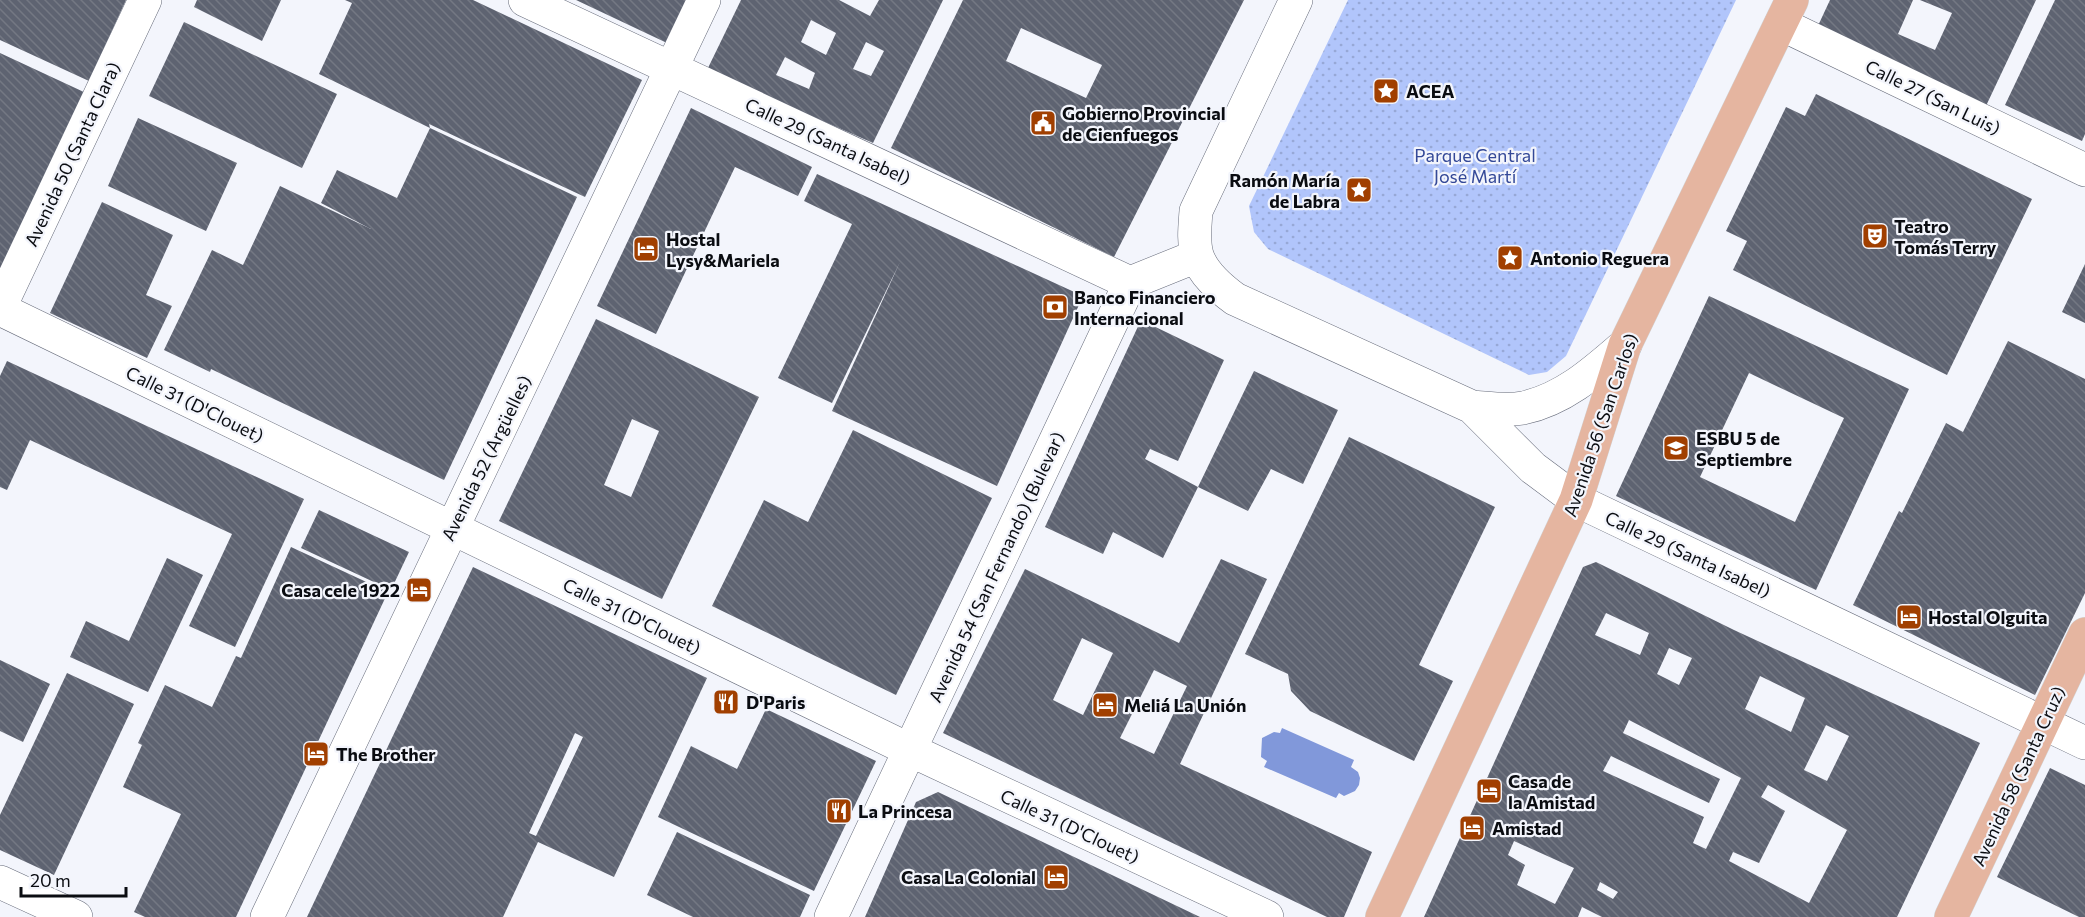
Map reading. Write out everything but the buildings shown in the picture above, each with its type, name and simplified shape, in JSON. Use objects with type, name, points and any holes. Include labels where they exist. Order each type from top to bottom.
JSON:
[{"type":"main road","name":"Avenida 56 (San Carlos)","points":[[1382,917],[1576,500],[1625,345],[1787,12]]},
{"type":"main road","name":"Avenida 58 (Santa Cruz)","points":[[1951,917],[2085,634]]},
{"type":"street","name":"Avenida 50 (Santa Clara)","points":[[0,308],[145,0]]},
{"type":"street","name":"Calle 29 (Santa Isabel)","points":[[525,0],[1130,283]]},
{"type":"street","name":"Avenida 52 (Argüelles)","points":[[267,917],[704,0]]},
{"type":"street","points":[[1130,283],[1197,256],[1196,211],[1296,0]]},
{"type":"street","name":"Calle 27 (San Luis)","points":[[1787,12],[2085,170]]},
{"type":"street","name":"Calle 29 (Santa Isabel)","points":[[1197,256],[1215,284],[1235,299],[1472,407],[1533,468],[1576,500],[2085,743]]},
{"type":"street","name":"Avenida 54 (San Fernando) (Bulevar)","points":[[831,917],[1130,283]]},
{"type":"street","name":"Calle 31 (D'Clouet)","points":[[0,308],[910,750],[1267,917]]},
{"type":"street","points":[[1472,407],[1521,408],[1555,398],[1581,382],[1625,345]]},
{"type":"street","points":[[0,882],[76,917]]},
{"type":"green space","name":"Parque Central José Martí","points":[[1348,0],[1736,0],[1566,356],[1547,372],[1529,375],[1268,249],[1254,232],[1249,206]]},
{"type":"shaded area","points":[[1282,728],[1354,760],[1351,767],[1358,772],[1360,778],[1355,791],[1344,796],[1339,793],[1336,798],[1264,767],[1267,761],[1261,757],[1262,738],[1274,732],[1280,733]]},
{"type":"place","name":"ACEA","points":[[1386,91]]},
{"type":"place","name":"Gobierno Provincial de Cienfuegos","points":[[1043,123]]},
{"type":"place","name":"Ramón María de Labra","points":[[1359,190]]},
{"type":"place","name":"Teatro Tomás Terry","points":[[1875,236]]},
{"type":"place","name":"Hostal Lysy&Mariela","points":[[646,249]]},
{"type":"place","name":"Antonio Reguera","points":[[1510,258]]},
{"type":"place","name":"Banco Financiero Internacional","points":[[1055,307]]},
{"type":"place","name":"ESBU 5 de Septiembre","points":[[1676,448]]},
{"type":"place","name":"Casa cele 1922","points":[[419,590]]},
{"type":"place","name":"Hostal Olguita","points":[[1909,617]]},
{"type":"place","name":"D'Paris","points":[[726,702]]},
{"type":"place","name":"Meliá La Unión","points":[[1105,705]]},
{"type":"place","name":"The Brother","points":[[316,754]]},
{"type":"place","name":"Casa de la Amistad","points":[[1489,791]]},
{"type":"place","name":"La Princesa","points":[[839,811]]},
{"type":"place","name":"Amistad","points":[[1472,828]]},
{"type":"place","name":"Casa La Colonial","points":[[1056,877]]}]
